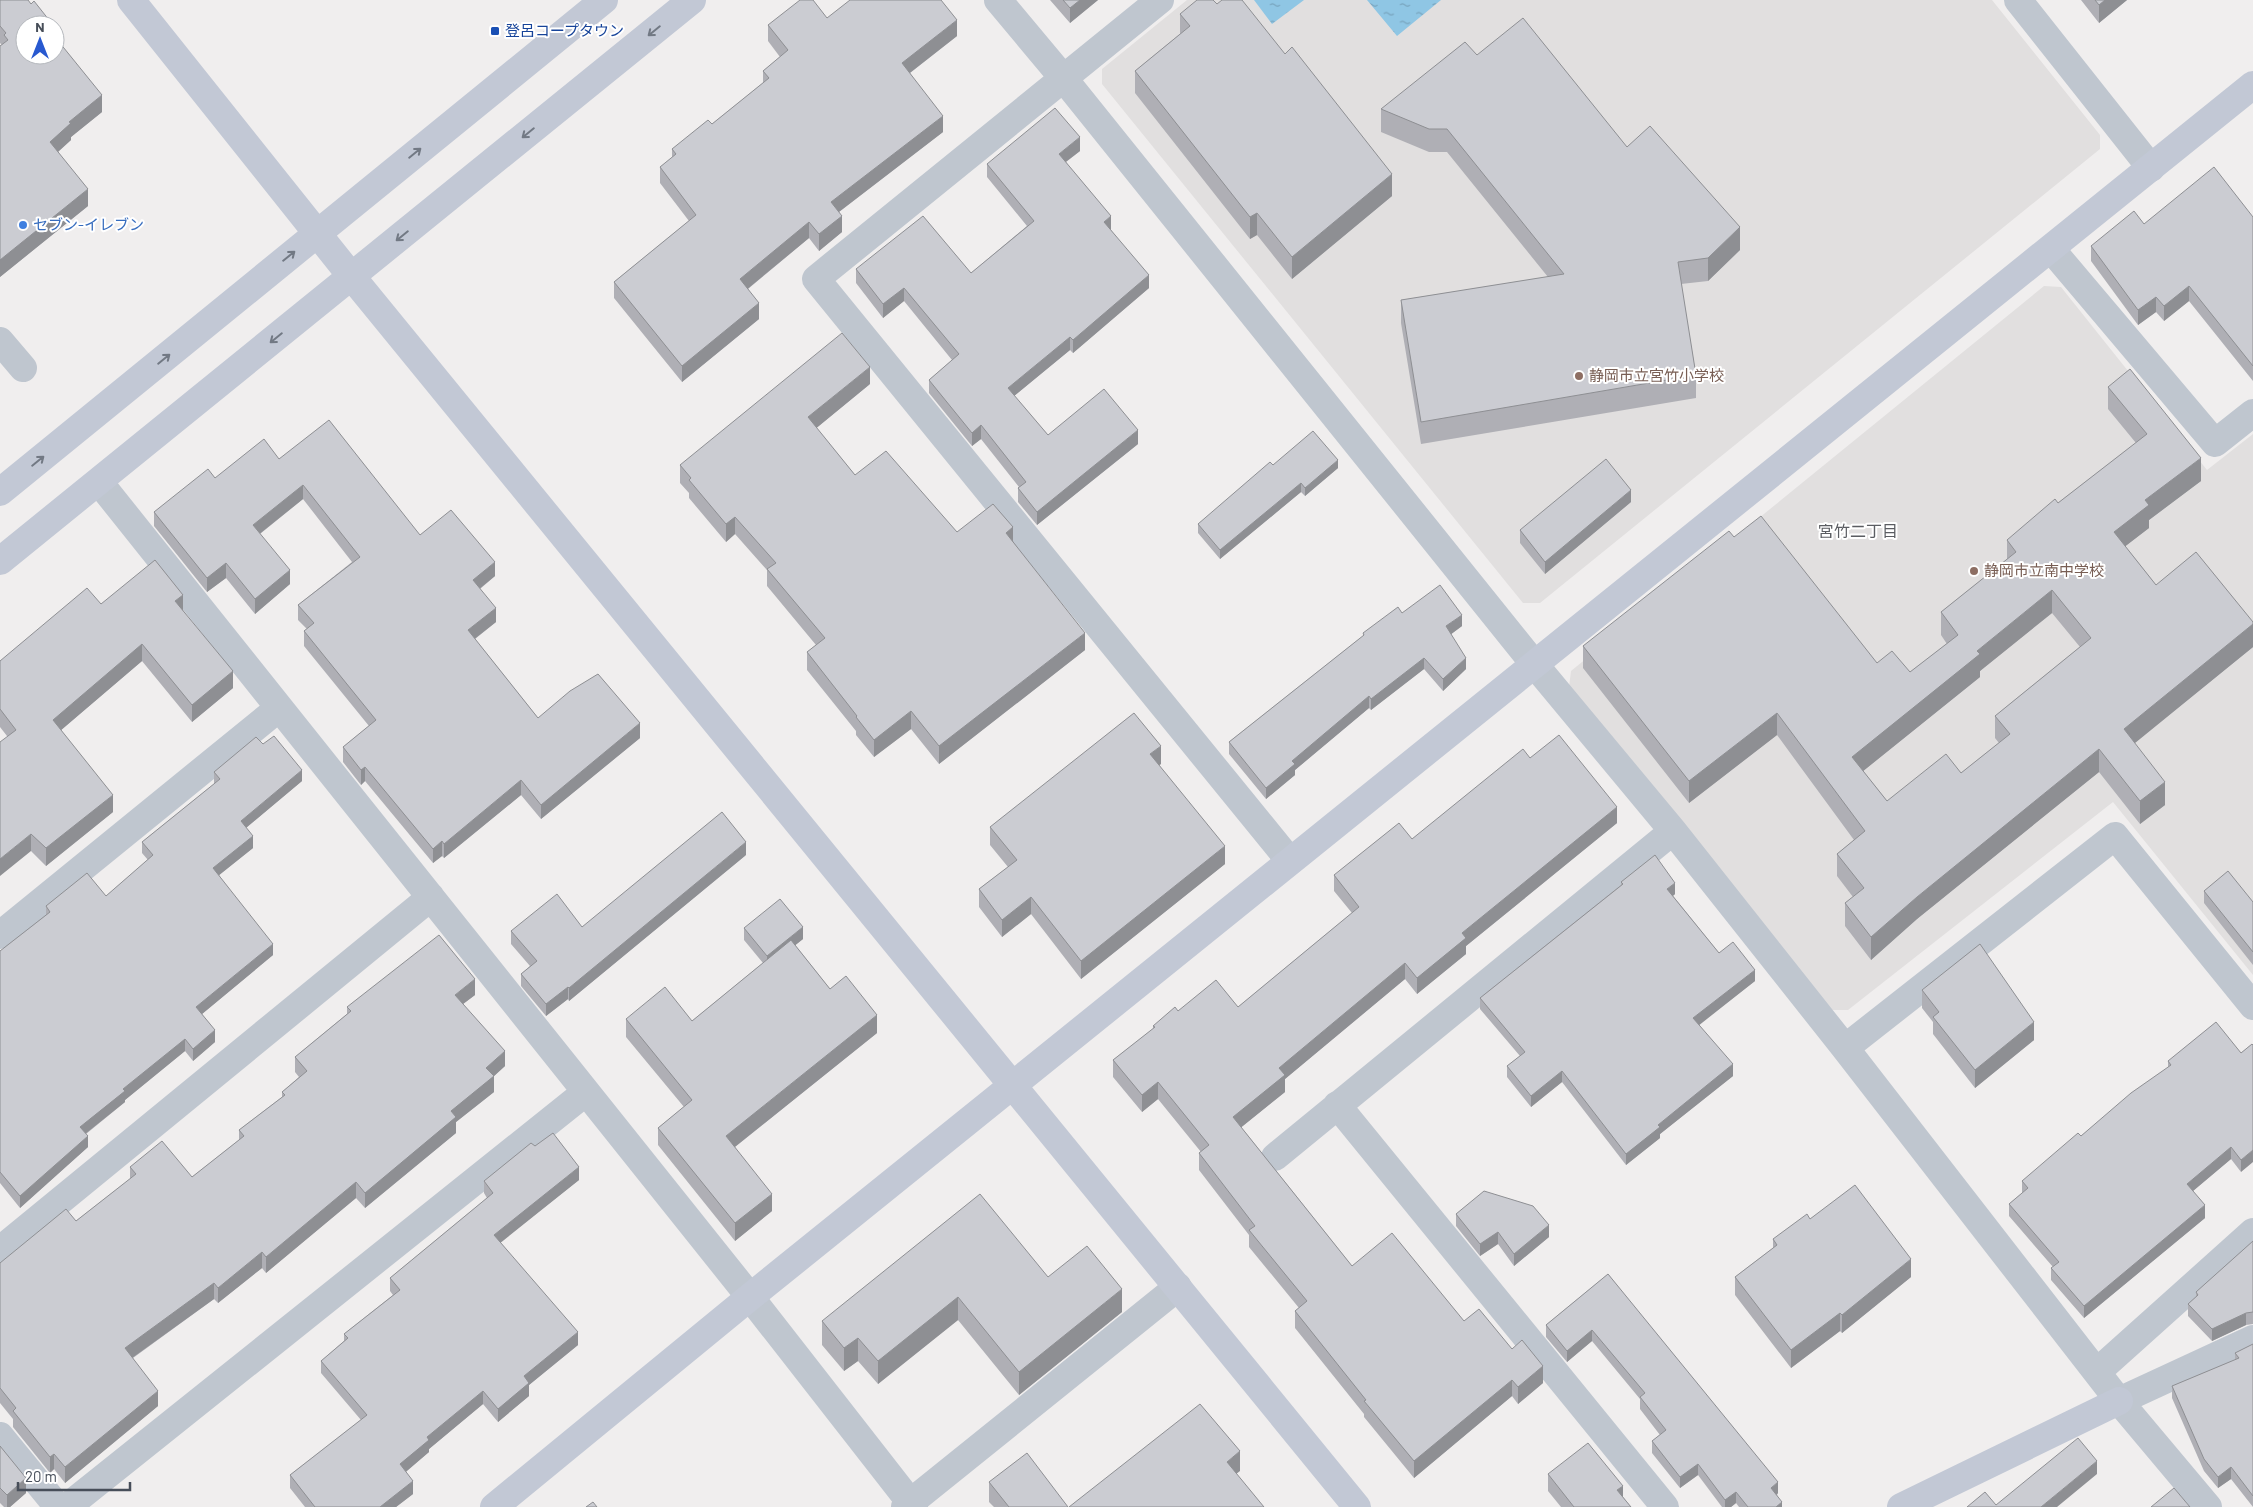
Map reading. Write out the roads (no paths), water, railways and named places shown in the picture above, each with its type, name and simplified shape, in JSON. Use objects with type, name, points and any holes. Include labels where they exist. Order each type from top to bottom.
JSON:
[{"type":"street","points":[[131,0],[352,277],[1358,1507]]},
{"type":"street","points":[[0,492],[604,0]]},
{"type":"street","points":[[0,561],[692,0]]},
{"type":"street","points":[[998,0],[1064,79],[1535,665],[1673,832],[1845,1048],[2120,1401],[2208,1507]]},
{"type":"street","points":[[1160,0],[816,279],[1290,861]]},
{"type":"street","points":[[2018,0],[2151,168]]},
{"type":"street","points":[[494,1507],[750,1297],[2253,85]]},
{"type":"street","points":[[2051,249],[2215,443],[2253,413]]},
{"type":"street","points":[[0,340],[22,368]]},
{"type":"street","points":[[99,482],[750,1297],[910,1506],[1178,1287]]},
{"type":"street","points":[[0,935],[279,708]]},
{"type":"street","points":[[1275,1156],[1673,832]]},
{"type":"street","points":[[1845,1048],[2115,836],[2253,1006]]},
{"type":"street","points":[[0,1250],[431,898]]},
{"type":"street","points":[[67,1507],[586,1092]]},
{"type":"street","points":[[1337,1106],[1665,1507]]},
{"type":"street","points":[[2098,1371],[2253,1232]]},
{"type":"street","points":[[1901,1507],[2253,1339]]},
{"type":"street","points":[[0,1436],[58,1507]]},
{"type":"water","points":[[1254,0],[1304,0],[1272,24]]},
{"type":"water","points":[[1367,0],[1441,0],[1397,36]]},
{"type":"place","name":"登呂コープタウン","points":[[495,31]]},
{"type":"place","name":"セブン-イレブン","points":[[23,225]]},
{"type":"place","name":"静岡市立宮竹小学校","points":[[1579,376]]},
{"type":"place","name":"静岡市立南中学校","points":[[1974,571]]},
{"type":"district","name":"宮竹二丁目","points":[[1858,531]]}]
